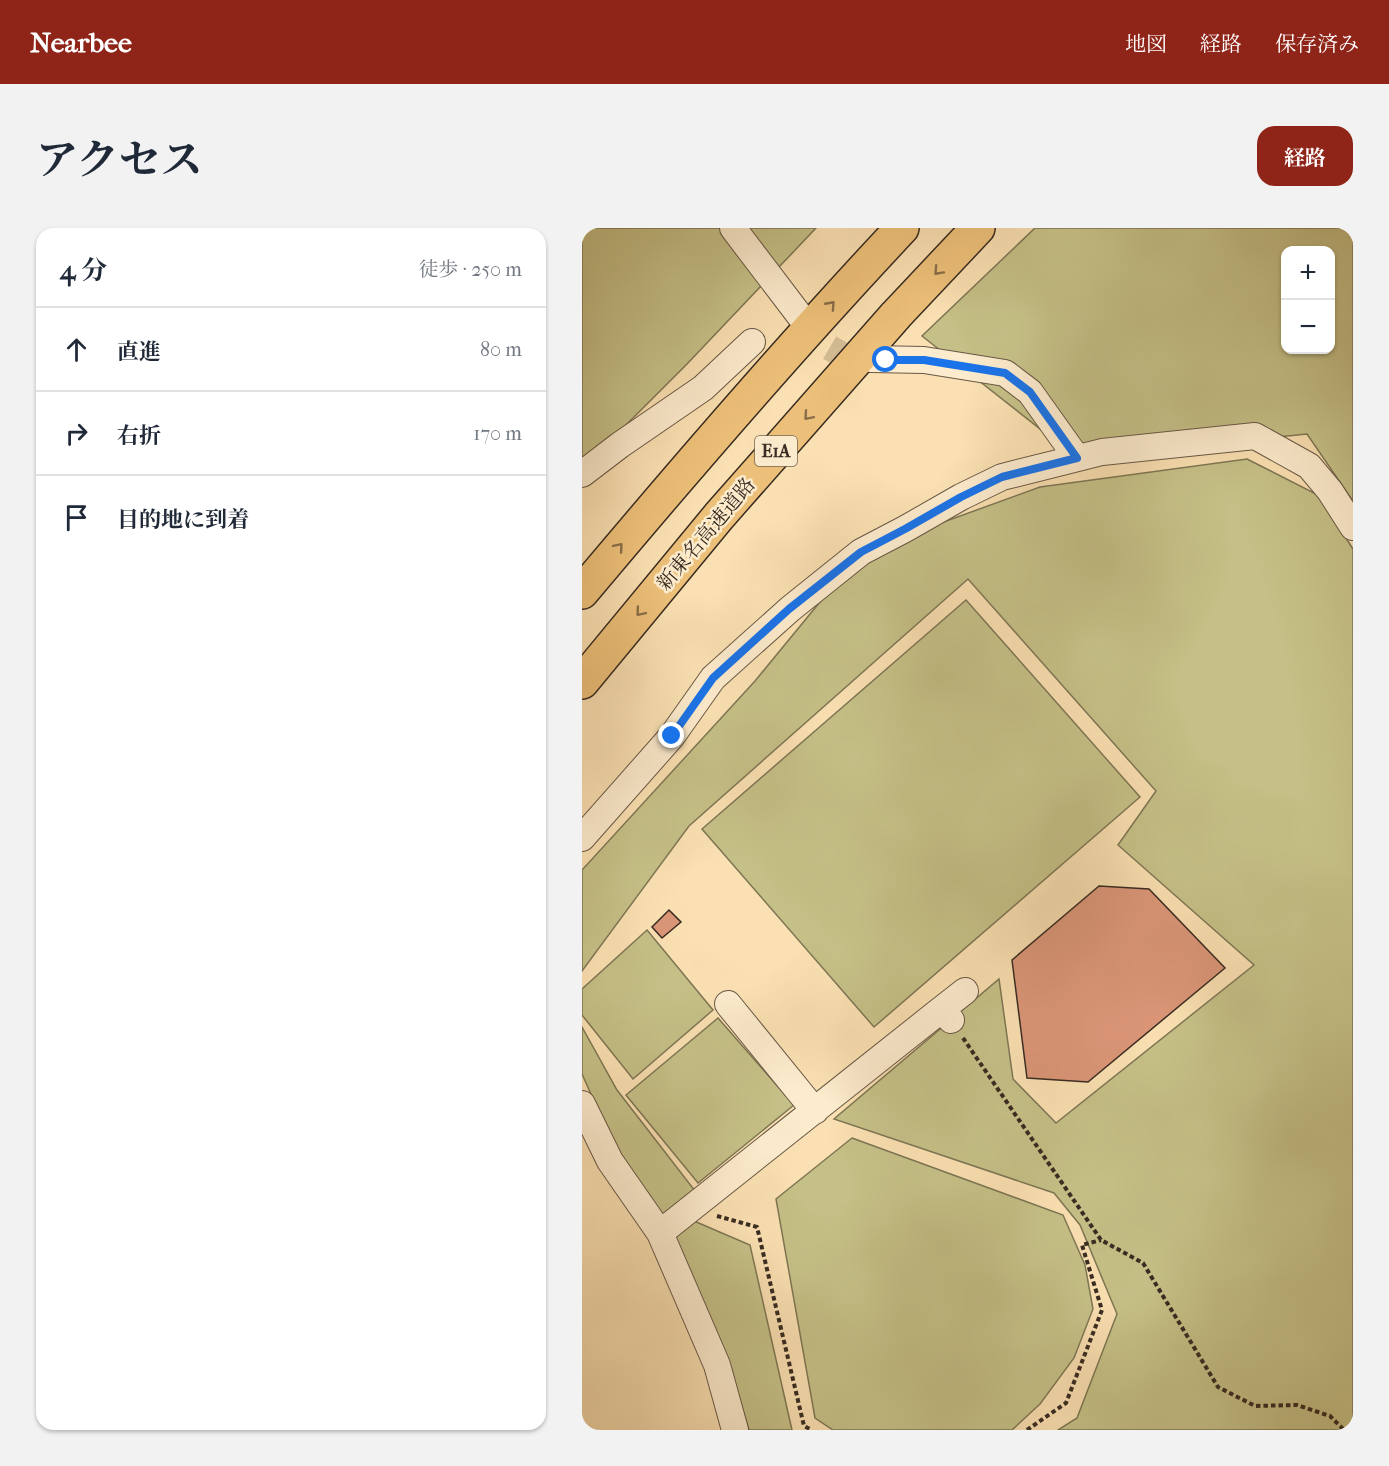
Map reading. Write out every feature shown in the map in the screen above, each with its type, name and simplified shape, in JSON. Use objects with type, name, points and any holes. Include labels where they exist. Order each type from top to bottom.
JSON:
[{"type":"highway","points":[[582,592],[676,480],[902,228]]},
{"type":"highway","name":"新東名高速道路","points":[[582,682],[719,516],[896,315],[978,228]]},
{"type":"street","points":[[733,228],[803,320]]},
{"type":"street","points":[[582,474],[703,388],[752,342]]},
{"type":"street","points":[[871,359],[924,360],[1005,373],[1030,392],[1077,458]]},
{"type":"street","points":[[582,838],[672,736],[713,678],[789,609],[861,552],[1002,477],[1102,452],[1255,436],[1309,466],[1330,490],[1353,527]]},
{"type":"street","points":[[660,1233],[815,1111],[946,1015],[965,991]]},
{"type":"street","points":[[728,1004],[815,1111]]},
{"type":"street","points":[[582,1104],[610,1161],[660,1233],[717,1365],[735,1430]]},
{"type":"path","points":[[946,1015],[1101,1240],[1143,1263],[1218,1387],[1255,1406],[1297,1405],[1330,1416],[1344,1430]]},
{"type":"path","points":[[692,1208],[757,1227],[804,1426],[812,1430]]},
{"type":"path","points":[[1027,1430],[1066,1403],[1102,1310],[1082,1245],[1101,1240]]},
{"type":"shaded area","points":[[582,228],[816,228],[687,364],[582,469]]},
{"type":"shaded area","points":[[1035,228],[1353,228],[1353,501],[1307,434],[1077,458],[922,336]]},
{"type":"shaded area","points":[[1247,459],[1318,495],[1353,549],[1353,1430],[1058,1430],[1077,1418],[1117,1314],[1080,1225],[1054,1193],[834,1119],[999,979],[1013,1079],[1056,1123],[1254,965],[1118,845],[1156,791],[968,579],[689,826],[582,971],[582,870],[755,681],[861,552],[1040,487]]},
{"type":"shaded area","points":[[966,600],[1140,797],[874,1027],[702,829]]},
{"type":"shaded area","points":[[647,930],[713,1010],[633,1079],[582,1015],[582,989]]},
{"type":"shaded area","points":[[718,1018],[794,1105],[698,1183],[626,1095]]},
{"type":"shaded area","points":[[582,1027],[617,1090],[699,1196],[662,1224],[618,1155],[582,1074]]},
{"type":"shaded area","points":[[852,1138],[1063,1215],[1085,1265],[1093,1309],[1074,1358],[1040,1404],[1012,1430],[833,1430],[815,1418],[776,1199]]},
{"type":"shaded area","points":[[694,1221],[750,1245],[792,1430],[749,1430],[729,1364],[672,1238]]},
{"type":"building","points":[[1099,886],[1149,889],[1225,968],[1088,1082],[1027,1078],[1012,960]]},
{"type":"building","points":[[669,910],[681,922],[662,938],[652,927]]},
{"type":"tunnel","points":[[803,320],[820,342],[844,356],[871,359]]},
{"type":"route","points":[[672,736],[713,678],[789,609],[861,552],[1002,477],[1077,458],[1030,392],[1005,373],[924,360],[886,360]]}]
